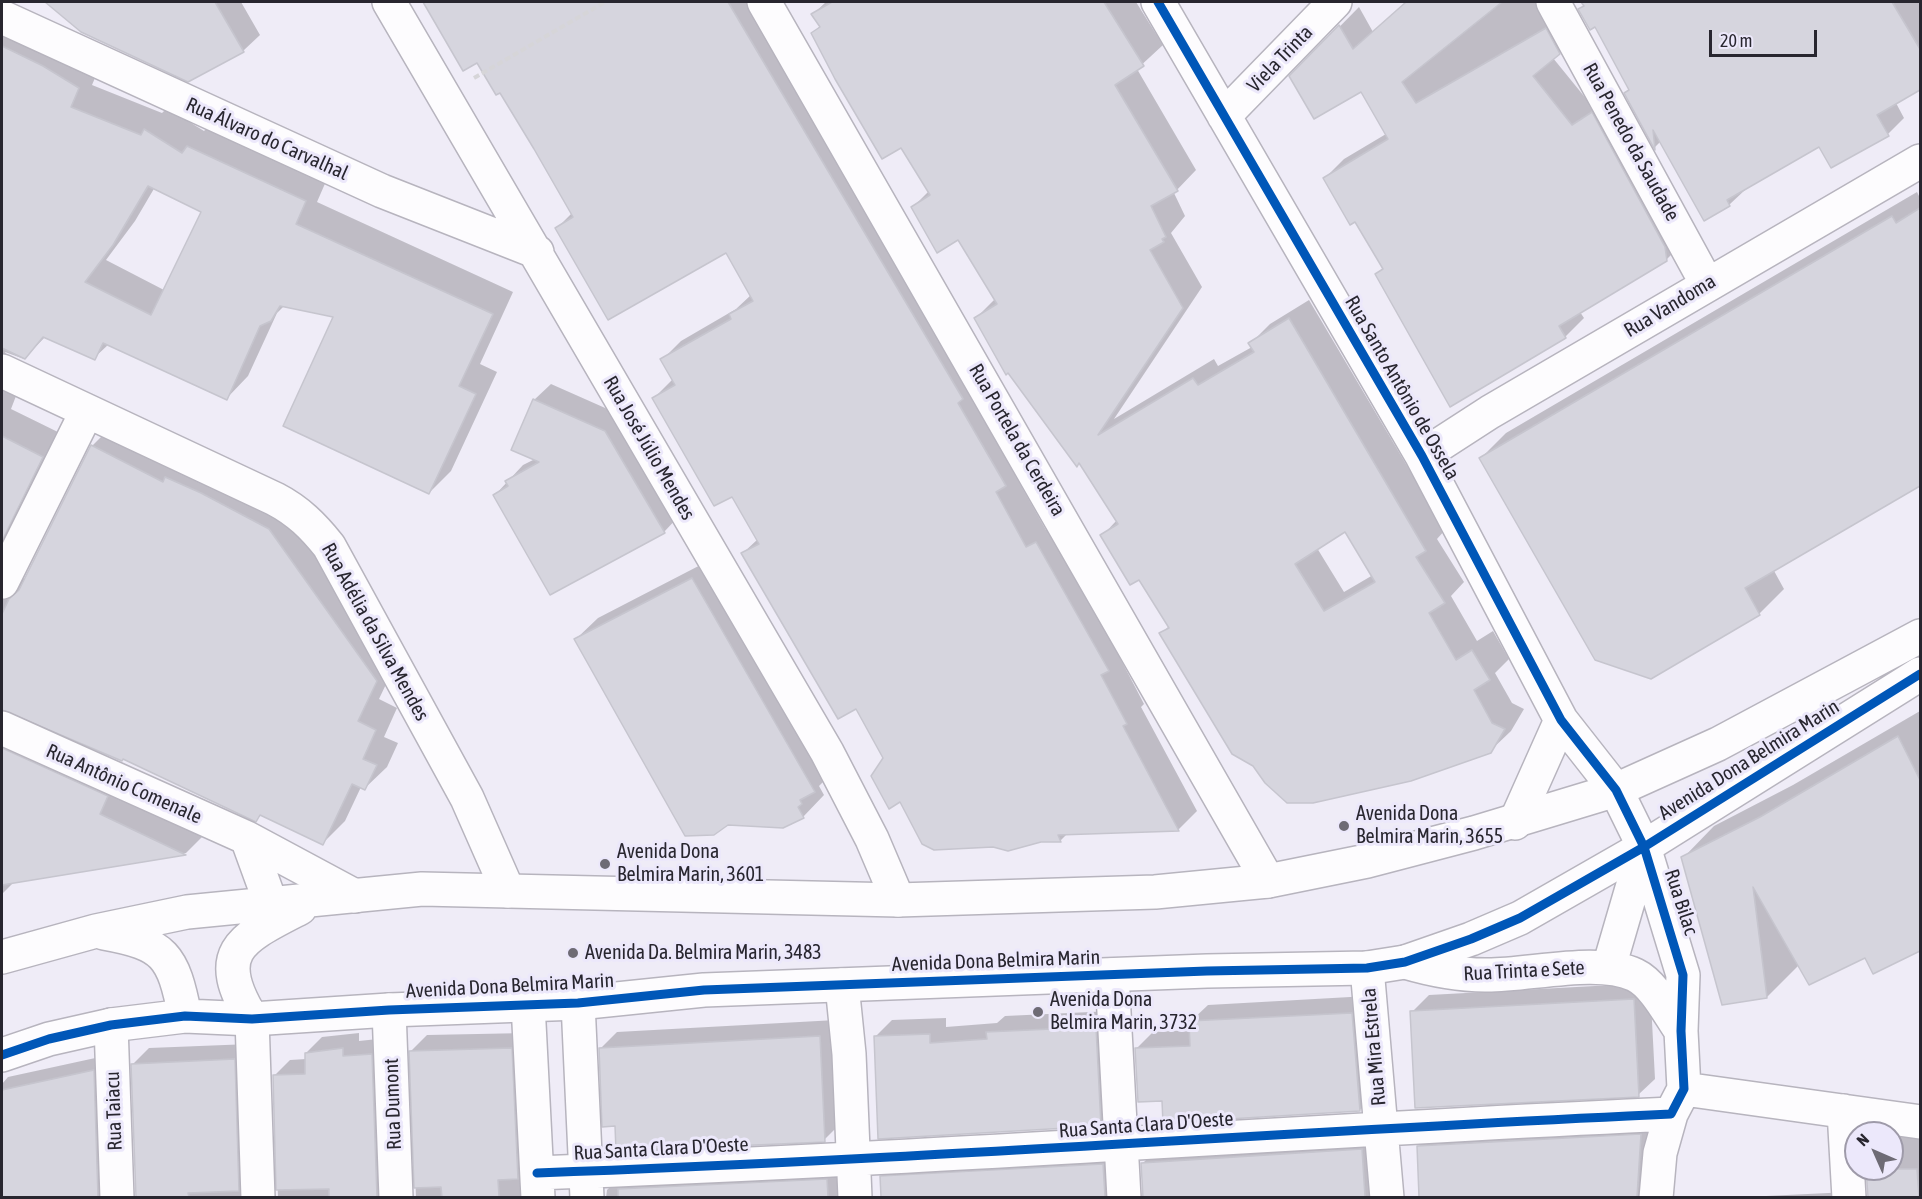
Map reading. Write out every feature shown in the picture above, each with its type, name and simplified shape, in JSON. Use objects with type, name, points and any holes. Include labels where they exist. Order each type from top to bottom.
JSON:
[{"type":"street","points":[[17,2],[34,33]]},
{"type":"street","name":"Rua José Júlio Mendes","points":[[389,2],[537,252],[688,518],[827,752],[872,839],[898,900]]},
{"type":"street","name":"Rua Portela da Cerdeira","points":[[764,2],[1268,880]]},
{"type":"street","name":"Rua Santo Antônio de Ossela","points":[[1158,2],[1422,456],[1561,720],[1616,790]]},
{"type":"street","name":"Viela Trinta","points":[[1224,116],[1335,2]]},
{"type":"street","name":"Rua Penedo da Saudade","points":[[1553,2],[1707,284]]},
{"type":"street","name":"Rua Álvaro do Carvalhal","points":[[2,17],[382,191],[537,252]]},
{"type":"street","name":"Rua Vandoma","points":[[1422,456],[1490,412],[1920,160]]},
{"type":"street","name":"Rua Adélia da Silva Mendes","points":[[2,371],[275,499],[295,510],[312,525],[329,546],[467,798],[508,891]]},
{"type":"street","points":[[2,582],[87,411]]},
{"type":"street","name":"Avenida Dona Belmira Marin","points":[[2,957],[96,931],[186,912],[422,889],[898,900],[1155,892],[1268,880],[1367,861],[1515,822],[1616,790],[1718,744],[1920,636]]},
{"type":"street","name":"Avenida Dona Belmira Marin","points":[[2,1055],[49,1039],[111,1025],[185,1016],[252,1019],[390,1010],[578,1003],[704,990],[1367,968],[1405,962],[1520,918],[1644,847],[1920,674]]},
{"type":"street","points":[[1515,822],[1561,720]]},
{"type":"street","name":"Rua Antônio Comenale","points":[[2,728],[247,838],[355,896]]},
{"type":"street","name":"Rua Bilac","points":[[1616,790],[1644,847],[1683,975],[1681,1031]]},
{"type":"street","points":[[247,838],[271,904]]},
{"type":"street","name":"Rua Bilac","points":[[1610,967],[1644,847]]},
{"type":"street","points":[[258,1197],[252,1019],[239,998],[231,973],[235,954],[247,939],[263,926],[315,900]]},
{"type":"street","points":[[96,931],[139,939],[160,952],[173,965],[185,1016]]},
{"type":"street","name":"Rua Trinta e Sete","points":[[1405,962],[1448,974],[1487,975],[1610,967]]},
{"type":"street","points":[[1610,967],[1636,975],[1649,987],[1681,1031],[1678,1101],[1660,1153],[1656,1197]]},
{"type":"street","name":"Rua Mira Estrela","points":[[1367,968],[1387,1197]]},
{"type":"street","points":[[1112,975],[1124,1197]]},
{"type":"street","points":[[842,985],[849,1054],[855,1197]]},
{"type":"street","points":[[578,1003],[586,1184]]},
{"type":"street","points":[[528,1004],[537,1185]]},
{"type":"street","name":"Rua Dumont","points":[[390,1010],[396,1197]]},
{"type":"street","name":"Rua Taiacu","points":[[111,1025],[117,1197]]},
{"type":"street","points":[[1678,1101],[1844,1111],[1920,1122]]},
{"type":"street","name":"Rua Santa Clara D'Oeste","points":[[537,1185],[586,1184],[854,1158],[1122,1146],[1381,1127],[1678,1101]]},
{"type":"street","points":[[1844,1111],[1849,1197]]},
{"type":"path","points":[[445,95],[605,2]]},
{"type":"building","points":[[45,2],[215,2],[244,52],[188,82],[81,32]]},
{"type":"building","points":[[423,2],[728,2],[963,399],[958,403],[1006,486],[996,492],[1026,547],[1036,542],[1109,671],[1101,675],[1127,724],[1123,726],[1179,831],[1058,835],[1061,842],[1041,842],[1008,851],[993,847],[934,850],[922,844],[900,802],[889,809],[871,776],[883,758],[856,709],[838,719],[741,553],[759,544],[732,497],[714,506],[652,398],[675,385],[660,359],[731,319],[729,314],[753,301],[726,253],[608,320],[555,228],[573,217],[534,149],[500,93],[496,95],[477,63],[463,71]]},
{"type":"building","points":[[832,2],[1104,2],[1144,66],[1115,85],[1178,191],[1151,206],[1166,237],[1162,239],[1164,242],[1150,250],[1183,308],[1098,435],[1193,378],[1198,385],[1254,352],[1248,343],[1289,318],[1426,551],[1416,557],[1445,603],[1429,613],[1456,660],[1472,650],[1490,680],[1474,690],[1492,723],[1505,729],[1491,753],[1411,781],[1313,803],[1287,803],[1265,783],[1253,766],[1232,754],[1159,633],[1169,628],[1139,580],[1130,585],[1100,535],[1118,524],[1079,463],[1077,467],[1008,373],[1006,375],[974,318],[997,304],[958,240],[937,253],[911,207],[930,195],[901,148],[882,159],[811,33],[820,27],[811,14]],"holes":[[[1345,532],[1375,582],[1324,611],[1295,564]]]},
{"type":"building","points":[[1406,2],[1502,2],[1402,82],[1416,103],[1546,28],[1560,54],[1533,76],[1572,125],[1592,112],[1665,247],[1667,261],[1559,326],[1566,338],[1450,407],[1375,274],[1383,269],[1355,222],[1350,225],[1323,178],[1388,139],[1361,92],[1314,119],[1289,76],[1339,25],[1353,49]]},
{"type":"building","points":[[1581,2],[1892,2],[1920,49],[1920,90],[1877,115],[1889,136],[1831,168],[1819,147],[1727,200],[1730,206],[1704,221],[1653,130],[1655,150],[1624,93],[1629,90],[1595,27],[1590,30],[1578,9],[1584,6]]},
{"type":"building","points":[[2,46],[43,66],[79,88],[71,107],[141,135],[144,129],[182,153],[187,146],[306,201],[296,224],[493,314],[459,386],[476,394],[429,494],[283,426],[333,317],[280,306],[271,321],[260,326],[227,400],[103,343],[95,360],[43,337],[25,359],[2,348]],"holes":[[[148,186],[201,212],[151,315],[85,282],[113,245]]]},
{"type":"building","points":[[1920,208],[1920,486],[1745,588],[1760,615],[1651,679],[1595,660],[1479,458],[1892,216],[1896,223]]},
{"type":"building","points":[[533,399],[605,431],[665,533],[550,595],[493,495],[508,486],[505,481],[539,462],[511,450]]},
{"type":"building","points":[[2,436],[43,457],[2,541]]},
{"type":"building","points":[[91,445],[163,482],[165,477],[201,493],[269,529],[377,681],[358,721],[376,730],[363,759],[377,765],[365,790],[352,784],[323,845],[260,815],[256,822],[123,759],[122,761],[2,710],[2,614],[9,599],[19,590]]},
{"type":"building","points":[[692,578],[815,792],[800,800],[802,804],[798,807],[804,818],[783,828],[728,825],[714,835],[685,836],[574,639]]},
{"type":"building","points":[[1898,736],[1920,780],[1920,951],[1873,974],[1865,958],[1809,985],[1753,887],[1767,998],[1722,1005],[1681,857],[1760,817]]},
{"type":"building","points":[[2,748],[108,796],[100,814],[186,855],[2,885]]},
{"type":"building","points":[[1634,999],[1639,1097],[1415,1108],[1410,1011]]},
{"type":"building","points":[[1352,1013],[1360,1111],[1163,1123],[1162,1101],[1138,1102],[1135,1048],[1190,1046],[1189,1021]]},
{"type":"building","points":[[1096,1027],[1101,1126],[878,1139],[874,1036],[930,1034],[930,1043],[987,1039],[986,1032]]},
{"type":"building","points":[[820,1036],[825,1142],[616,1151],[615,1126],[602,1127],[599,1048]]},
{"type":"building","points":[[343,1048],[343,1056],[372,1054],[377,1197],[329,1197],[329,1189],[276,1190],[273,1075],[305,1074],[305,1053]]},
{"type":"building","points":[[512,1048],[518,1179],[498,1180],[499,1197],[442,1197],[441,1187],[414,1188],[409,1051]]},
{"type":"building","points":[[235,1059],[239,1191],[188,1193],[189,1197],[136,1197],[131,1064]]},
{"type":"building","points":[[94,1070],[98,1197],[2,1197],[2,1090]]},
{"type":"building","points":[[1641,1134],[1637,1197],[1419,1197],[1417,1146]]},
{"type":"building","points":[[1362,1149],[1365,1197],[1143,1197],[1141,1163]]},
{"type":"building","points":[[1103,1164],[1105,1197],[881,1197],[880,1176]]},
{"type":"building","points":[[1904,1169],[1917,1169],[1919,1197],[1868,1197],[1867,1181],[1904,1181]]},
{"type":"building","points":[[827,1179],[828,1197],[618,1197],[618,1189]]},
{"type":"cycle path","points":[[537,1173],[820,1161],[1671,1114],[1684,1089],[1681,1031],[1683,975],[1644,847],[1616,790],[1561,720],[1422,456],[1158,2]]},
{"type":"cycle path","points":[[2,1055],[49,1039],[111,1025],[185,1016],[252,1019],[389,1010],[578,1003],[704,990],[1207,971],[1367,968],[1405,962],[1471,939],[1520,918],[1644,847],[1920,674]]},
{"type":"place","name":"Avenida Dona Belmira Marin, 3655","points":[[1344,826]]},
{"type":"place","name":"Avenida Dona Belmira Marin, 3601","points":[[605,864]]},
{"type":"place","name":"Avenida Da. Belmira Marin, 3483","points":[[573,953]]},
{"type":"place","name":"Avenida Dona Belmira Marin, 3732","points":[[1038,1012]]}]
